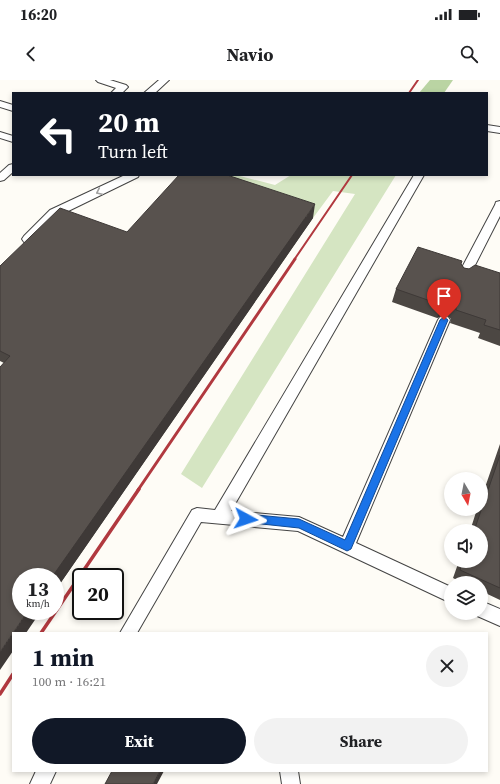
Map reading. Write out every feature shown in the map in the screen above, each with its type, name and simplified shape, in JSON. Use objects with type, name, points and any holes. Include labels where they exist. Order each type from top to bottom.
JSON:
[{"type":"lane","points":[[101,80],[123,88],[117,92]]},
{"type":"lane","points":[[150,92],[164,80]]},
{"type":"lane","points":[[0,104],[12,108]]},
{"type":"lane","points":[[488,128],[500,130]]},
{"type":"lane","points":[[0,135],[12,139]]},
{"type":"lane","points":[[0,178],[12,168]]},
{"type":"lane","points":[[22,245],[54,213],[132,176]]},
{"type":"lane","points":[[219,517],[418,176]]},
{"type":"lane","points":[[463,277],[500,205]]},
{"type":"lane","points":[[347,546],[444,320]]},
{"type":"lane","points":[[129,632],[197,515],[299,524],[444,592]]},
{"type":"lane","points":[[488,612],[500,618]]},
{"type":"lane","points":[[39,784],[46,772]]},
{"type":"lane","points":[[289,772],[291,784]]},
{"type":"green space","points":[[430,80],[453,80],[445,92],[420,92]]},
{"type":"green space","points":[[240,176],[275,185],[289,176],[395,176],[202,488],[181,474],[355,194],[333,191],[313,218],[191,177]]},
{"type":"building","points":[[178,176],[230,176],[315,204],[58,568],[12,568],[12,620],[22,620],[14,632],[12,632],[12,634],[0,652],[0,367],[10,356],[0,351],[0,266],[60,208],[127,232]]},
{"type":"building","points":[[418,247],[462,261],[461,264],[464,268],[469,269],[475,265],[500,273],[500,330],[484,325],[486,320],[456,310],[456,306],[450,300],[442,305],[396,289]]},
{"type":"building","points":[[500,455],[500,588],[488,583],[488,576],[473,576],[460,570],[461,568],[488,568],[488,524],[476,524],[479,516],[488,516],[488,490]]},
{"type":"building","points":[[111,772],[159,772],[153,784],[105,784]]},
{"type":"railway","points":[[410,92],[418,80]]},
{"type":"railway","points":[[294,260],[351,176]]},
{"type":"railway","points":[[138,490],[295,259]]},
{"type":"railway","points":[[42,632],[139,489]]},
{"type":"railway","points":[[0,694],[12,676]]},
{"type":"route","points":[[246,519],[299,524],[347,546],[444,320]]}]
